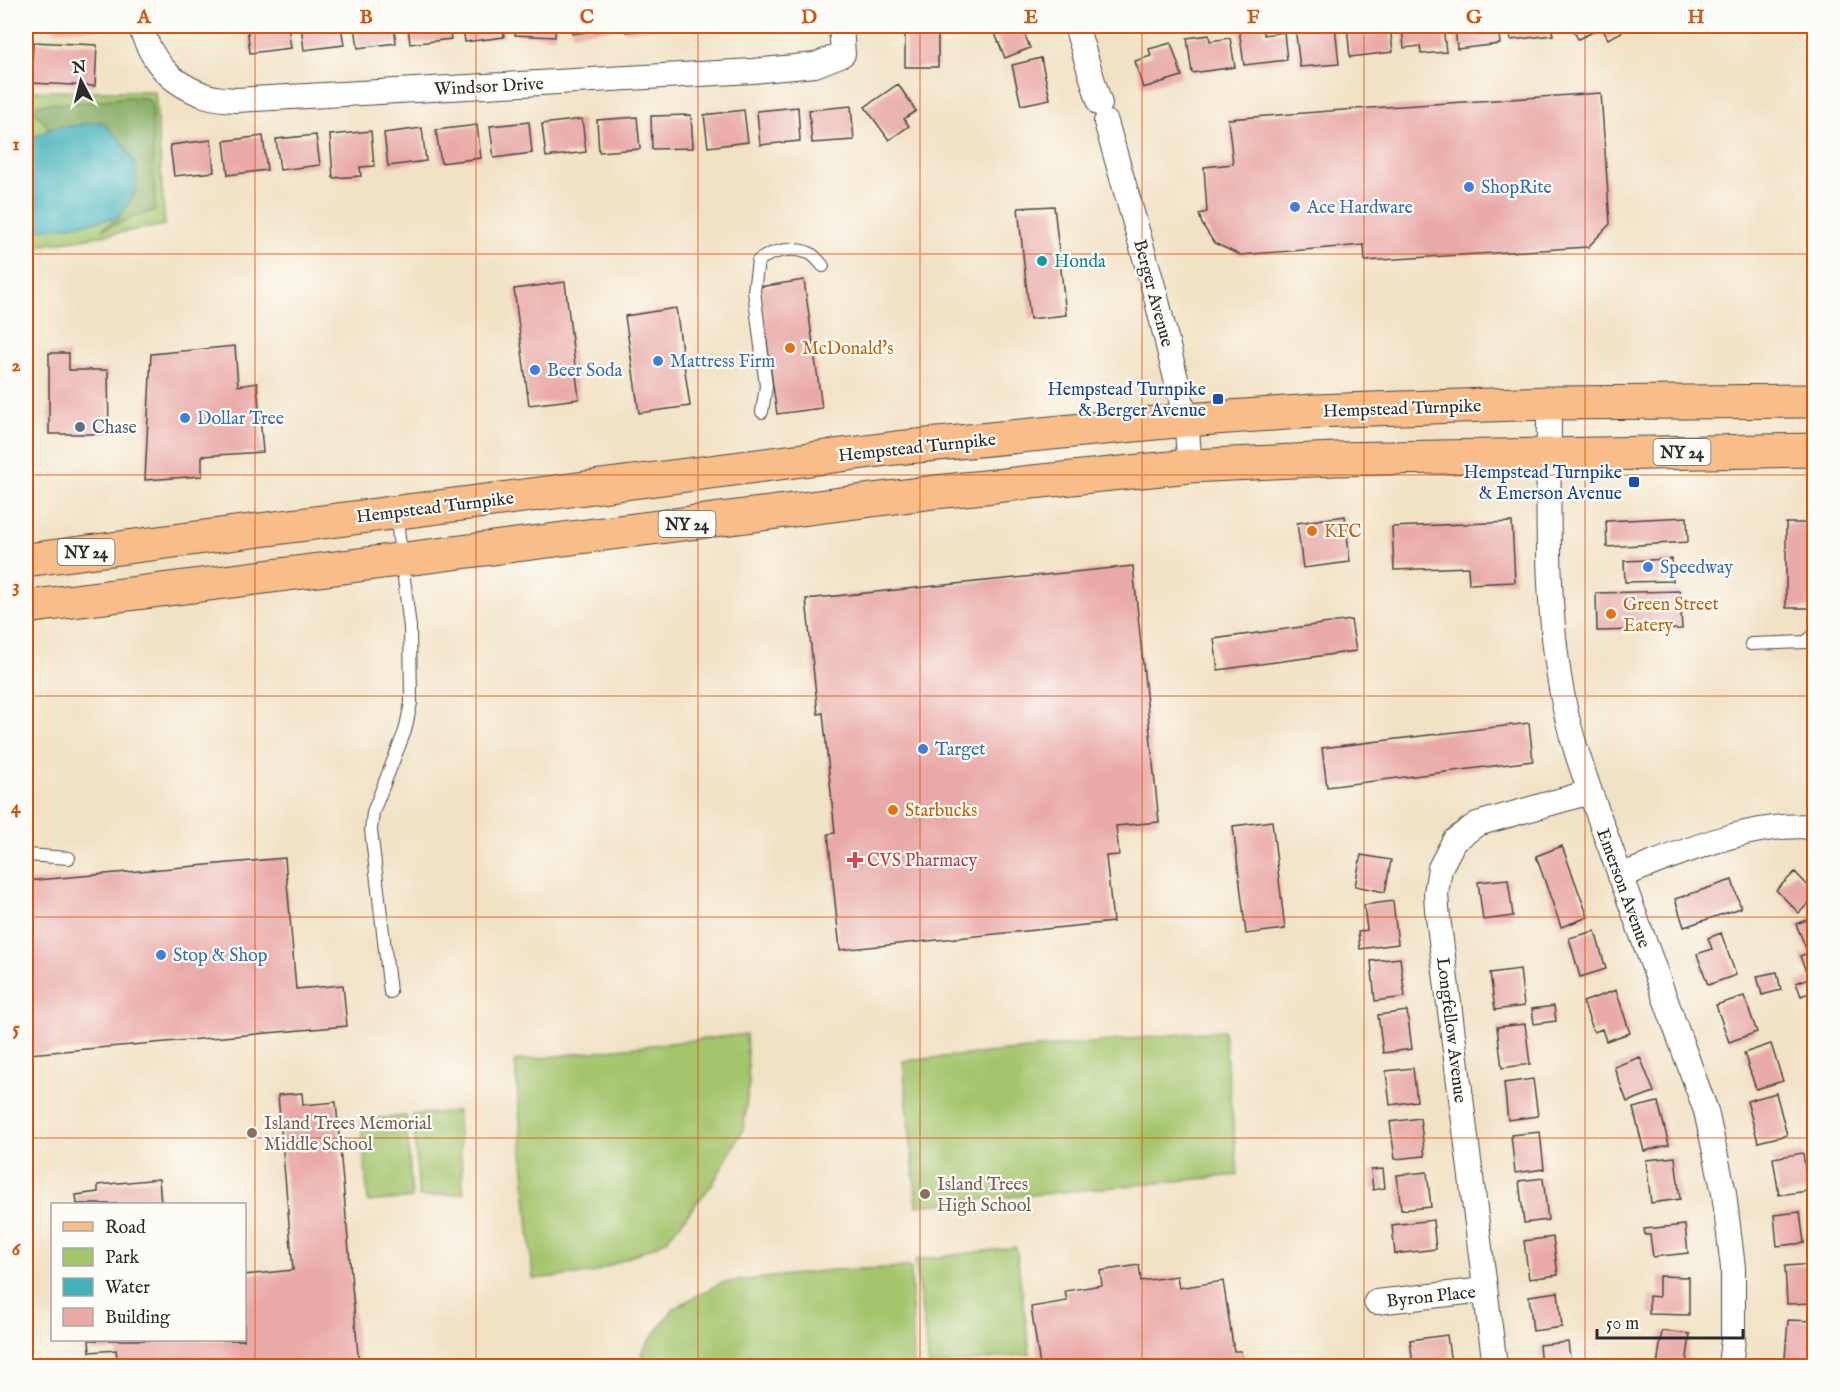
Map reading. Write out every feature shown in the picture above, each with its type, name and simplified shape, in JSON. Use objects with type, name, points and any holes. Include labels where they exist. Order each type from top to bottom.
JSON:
[{"type":"main road","name":"Hempstead Turnpike","points":[[26,560],[892,448],[1186,420],[1314,411],[1549,403],[1815,401]]},
{"type":"main road","name":"NY 24","points":[[26,607],[935,492],[1190,466],[1334,459],[1815,450]]},
{"type":"street","name":"Windsor Drive","points":[[140,26],[158,64],[178,83],[205,96],[236,100],[753,71],[815,65],[843,54],[841,26]]},
{"type":"street","name":"Berger Avenue","points":[[1076,26],[1155,293],[1186,420],[1190,466]]},
{"type":"street","name":"Emerson Avenue","points":[[1549,403],[1548,554],[1564,705],[1590,792],[1706,1111],[1724,1193],[1733,1268],[1733,1340],[1730,1366]]},
{"type":"street","name":"Longfellow Avenue","points":[[1495,1366],[1437,909],[1436,893],[1440,868],[1454,841],[1477,824],[1590,792]]},
{"type":"street","points":[[1620,876],[1702,845],[1740,834],[1795,825],[1815,827]]},
{"type":"street","name":"Byron Place","points":[[1376,1302],[1485,1290]]},
{"type":"lane","points":[[762,412],[766,386],[754,291],[759,261],[768,254],[797,250],[811,253],[823,266]]},
{"type":"lane","points":[[390,992],[371,830],[373,812],[405,731],[411,703],[410,627],[396,512]]},
{"type":"lane","points":[[1751,645],[1806,642],[1815,635]]},
{"type":"lane","points":[[26,855],[69,858]]},
{"type":"green space","points":[[26,91],[155,91],[165,225],[26,248]]},
{"type":"green space","points":[[127,97],[145,98],[152,103],[155,210],[102,229],[118,218],[135,191],[135,164],[120,140],[102,122],[50,129],[35,112],[38,104],[89,102]]},
{"type":"green space","points":[[1224,1030],[1238,1175],[917,1206],[903,1061]]},
{"type":"green space","points":[[746,1034],[749,1084],[743,1130],[713,1183],[666,1241],[593,1273],[533,1279],[515,1061]]},
{"type":"green space","points":[[457,1111],[464,1193],[419,1197],[413,1115]]},
{"type":"green space","points":[[406,1116],[412,1198],[368,1202],[361,1120]]},
{"type":"green space","points":[[1016,1247],[1030,1354],[929,1366],[915,1260]]},
{"type":"green space","points":[[911,1267],[914,1366],[640,1366],[642,1351],[674,1308],[721,1283],[833,1270]]},
{"type":"water","points":[[102,122],[123,144],[133,160],[136,179],[135,190],[130,201],[117,218],[50,229],[29,230],[26,221],[26,141],[50,129]]},
{"type":"building","points":[[55,26],[95,26],[95,29],[55,30]]},
{"type":"building","points":[[189,26],[221,26],[221,29],[190,33]]},
{"type":"building","points":[[247,26],[288,26],[291,48],[250,53]]},
{"type":"building","points":[[301,26],[341,26],[344,45],[304,50]]},
{"type":"building","points":[[355,26],[394,26],[396,43],[358,48]]},
{"type":"building","points":[[408,26],[449,26],[451,39],[410,44]]},
{"type":"building","points":[[463,26],[503,26],[504,37],[465,42]]},
{"type":"building","points":[[516,26],[556,26],[555,37],[515,35]]},
{"type":"building","points":[[571,26],[612,26],[613,29],[572,34]]},
{"type":"building","points":[[625,26],[667,26],[667,27],[626,32]]},
{"type":"building","points":[[992,26],[1030,26],[1023,30],[1030,48],[1005,58]]},
{"type":"building","points":[[1263,26],[1264,35],[1284,32],[1287,60],[1244,65],[1239,29]]},
{"type":"building","points":[[1335,26],[1339,64],[1300,67],[1295,27]]},
{"type":"building","points":[[1347,26],[1390,26],[1393,52],[1350,57]]},
{"type":"building","points":[[1402,26],[1443,26],[1446,52],[1421,54],[1420,46],[1404,48]]},
{"type":"building","points":[[1455,26],[1498,26],[1500,44],[1457,49]]},
{"type":"building","points":[[1509,26],[1551,26],[1553,35],[1511,40]]},
{"type":"building","points":[[1571,26],[1619,26],[1622,32],[1608,39],[1602,28],[1578,39]]},
{"type":"building","points":[[905,28],[938,28],[938,67],[905,67]]},
{"type":"building","points":[[1209,35],[1210,41],[1230,38],[1235,67],[1192,73],[1187,38]]},
{"type":"building","points":[[33,42],[97,45],[95,86],[31,83]]},
{"type":"building","points":[[1171,43],[1182,76],[1143,88],[1135,61],[1151,56],[1149,49]]},
{"type":"building","points":[[1041,58],[1050,99],[1021,105],[1012,65]]},
{"type":"building","points":[[898,84],[916,111],[904,119],[909,126],[889,140],[865,107]]},
{"type":"building","points":[[1601,93],[1610,224],[1588,247],[1365,261],[1364,245],[1240,255],[1214,243],[1202,224],[1199,214],[1207,212],[1204,167],[1233,164],[1228,119]]},
{"type":"building","points":[[851,106],[854,140],[812,143],[809,110]]},
{"type":"building","points":[[798,107],[800,141],[760,145],[757,111]]},
{"type":"building","points":[[744,110],[748,142],[708,147],[704,115]]},
{"type":"building","points":[[691,115],[693,148],[652,149],[651,116]]},
{"type":"building","points":[[637,117],[640,149],[599,152],[597,120]]},
{"type":"building","points":[[582,119],[586,152],[546,157],[542,124]]},
{"type":"building","points":[[529,122],[532,153],[494,158],[490,126]]},
{"type":"building","points":[[477,125],[481,158],[441,163],[436,130]]},
{"type":"building","points":[[422,128],[426,161],[388,166],[384,133]]},
{"type":"building","points":[[371,131],[374,166],[360,167],[361,176],[333,178],[330,135]]},
{"type":"building","points":[[316,135],[320,165],[280,170],[276,139]]},
{"type":"building","points":[[263,136],[267,170],[228,175],[224,141]]},
{"type":"building","points":[[211,140],[214,172],[174,176],[170,145]]},
{"type":"building","name":"Honda","points":[[1054,206],[1066,315],[1030,319],[1018,208]]},
{"type":"building","name":"McDonald's","points":[[804,280],[822,408],[777,414],[759,287]]},
{"type":"building","points":[[565,282],[579,399],[529,405],[514,289]]},
{"type":"building","name":"Mattress Firm","points":[[676,308],[690,406],[639,413],[625,316]]},
{"type":"building","points":[[235,346],[238,386],[257,383],[263,452],[202,456],[202,476],[145,480],[151,354]]},
{"type":"building","points":[[49,353],[69,353],[69,370],[108,370],[109,434],[49,434]]},
{"type":"building","points":[[1345,516],[1350,562],[1303,568],[1297,523]]},
{"type":"building","points":[[1687,517],[1688,542],[1607,547],[1606,521]]},
{"type":"building","points":[[1512,522],[1515,582],[1469,584],[1468,567],[1394,570],[1392,527]]},
{"type":"building","points":[[1786,523],[1814,523],[1814,600],[1809,600],[1809,608],[1786,608]]},
{"type":"building","points":[[1672,559],[1673,581],[1625,582],[1624,561]]},
{"type":"building","points":[[1133,566],[1159,822],[1116,826],[1119,855],[1106,856],[1113,922],[840,950],[828,834],[835,833],[823,713],[818,714],[806,599]]},
{"type":"building","points":[[1680,591],[1682,629],[1597,631],[1596,593]]},
{"type":"building","points":[[1351,620],[1356,651],[1218,670],[1214,639]]},
{"type":"building","points":[[1529,723],[1533,761],[1327,787],[1322,748]]},
{"type":"building","points":[[1272,821],[1285,929],[1246,934],[1233,826]]},
{"type":"building","points":[[1562,846],[1588,917],[1561,927],[1536,856]]},
{"type":"building","points":[[1361,855],[1391,860],[1385,892],[1355,886]]},
{"type":"building","points":[[285,858],[296,989],[343,985],[347,1026],[29,1054],[26,1008],[26,881]]},
{"type":"building","points":[[1795,872],[1814,892],[1814,898],[1799,913],[1776,890]]},
{"type":"building","points":[[1508,879],[1513,916],[1483,920],[1478,882]]},
{"type":"building","points":[[1732,880],[1741,908],[1684,927],[1675,899]]},
{"type":"building","points":[[1393,901],[1398,944],[1360,949],[1358,932],[1367,930],[1364,905]]},
{"type":"building","points":[[1814,917],[1814,965],[1805,969],[1800,956],[1808,953],[1796,924]]},
{"type":"building","points":[[1595,931],[1606,969],[1580,977],[1569,938]]},
{"type":"building","points":[[1721,933],[1736,975],[1708,985],[1697,954],[1712,949],[1708,938]]},
{"type":"building","points":[[1400,958],[1405,997],[1375,1001],[1371,961]]},
{"type":"building","points":[[1520,969],[1524,1006],[1495,1010],[1490,973]]},
{"type":"building","points":[[1777,972],[1781,990],[1762,995],[1757,976]]},
{"type":"building","points":[[1814,976],[1814,991],[1801,996],[1796,983]]},
{"type":"building","points":[[1616,990],[1630,1033],[1606,1041],[1602,1029],[1594,1032],[1583,1002]]},
{"type":"building","points":[[1744,996],[1757,1032],[1729,1042],[1716,1005]]},
{"type":"building","points":[[1554,1006],[1556,1021],[1534,1024],[1532,1009]]},
{"type":"building","points":[[1407,1011],[1412,1049],[1383,1053],[1378,1015]]},
{"type":"building","points":[[1525,1024],[1530,1064],[1502,1068],[1497,1027]]},
{"type":"building","points":[[1771,1044],[1783,1081],[1756,1089],[1744,1053]]},
{"type":"building","points":[[1640,1057],[1654,1092],[1627,1102],[1614,1067]]},
{"type":"building","points":[[1413,1068],[1417,1101],[1390,1105],[1386,1071]]},
{"type":"building","points":[[1533,1079],[1538,1116],[1508,1120],[1504,1083]]},
{"type":"building","points":[[302,1093],[303,1105],[336,1102],[359,1366],[118,1366],[116,1350],[90,1352],[89,1341],[246,1341],[246,1275],[293,1270],[278,1095]]},
{"type":"building","points":[[1776,1093],[1787,1135],[1758,1142],[1747,1101]]},
{"type":"building","points":[[1658,1102],[1669,1145],[1644,1151],[1633,1108]]},
{"type":"building","points":[[1420,1118],[1425,1156],[1395,1159],[1390,1122]]},
{"type":"building","points":[[1540,1132],[1544,1169],[1515,1173],[1511,1135]]},
{"type":"building","points":[[1803,1153],[1808,1191],[1779,1195],[1773,1158]]},
{"type":"building","points":[[1675,1157],[1680,1199],[1651,1203],[1646,1160]]},
{"type":"building","points":[[1383,1169],[1385,1188],[1373,1190],[1371,1170]]},
{"type":"building","points":[[1427,1172],[1431,1207],[1401,1210],[1397,1175]]},
{"type":"building","points":[[1543,1178],[1548,1220],[1524,1223],[1519,1181]]},
{"type":"building","points":[[159,1179],[161,1203],[77,1203],[76,1195],[98,1192],[98,1185]]},
{"type":"building","points":[[1800,1212],[1804,1243],[1777,1246],[1774,1215]]},
{"type":"building","points":[[1433,1220],[1436,1249],[1395,1254],[1392,1225]]},
{"type":"building","points":[[1685,1225],[1688,1253],[1653,1257],[1650,1235],[1645,1235],[1644,1229]]},
{"type":"building","points":[[1553,1237],[1558,1275],[1529,1279],[1524,1241]]},
{"type":"building","points":[[1814,1264],[1814,1303],[1787,1304],[1785,1266]]},
{"type":"building","points":[[1139,1265],[1141,1281],[1177,1276],[1179,1288],[1223,1281],[1234,1351],[1241,1351],[1243,1366],[1040,1366],[1031,1307],[1067,1301],[1065,1291],[1102,1285],[1100,1271]]},
{"type":"building","points":[[1659,1276],[1689,1277],[1689,1315],[1649,1314],[1649,1296],[1659,1297]]},
{"type":"building","points":[[1558,1292],[1562,1327],[1533,1331],[1529,1296]]},
{"type":"building","points":[[1788,1320],[1814,1321],[1814,1360],[1785,1358]]},
{"type":"building","points":[[1662,1331],[1690,1334],[1686,1366],[1657,1366]]},
{"type":"building","points":[[1447,1335],[1451,1364],[1413,1366],[1410,1340]]},
{"type":"building","points":[[1568,1342],[1571,1366],[1541,1366],[1539,1345]]},
{"type":"place","name":"ShopRite","points":[[1469,187]]},
{"type":"place","name":"Ace Hardware","points":[[1295,207]]},
{"type":"place","name":"Honda","points":[[1042,261]]},
{"type":"place","name":"McDonald's","points":[[790,348]]},
{"type":"place","name":"Mattress Firm","points":[[658,361]]},
{"type":"place","name":"Beer Soda","points":[[535,370]]},
{"type":"place","name":"Hempstead Turnpike & Berger Avenue","points":[[1218,399]]},
{"type":"place","name":"Dollar Tree","points":[[185,418]]},
{"type":"place","name":"Chase","points":[[80,427]]},
{"type":"place","name":"Hempstead Turnpike & Emerson Avenue","points":[[1634,482]]},
{"type":"place","name":"KFC","points":[[1312,531]]},
{"type":"place","name":"Speedway","points":[[1648,567]]},
{"type":"place","name":"Green Street Eatery","points":[[1611,614]]},
{"type":"place","name":"Target","points":[[923,749]]},
{"type":"place","name":"Starbucks","points":[[893,810]]},
{"type":"place","name":"CVS Pharmacy","points":[[855,860]]},
{"type":"place","name":"Stop & Shop","points":[[161,955]]},
{"type":"place","name":"Island Trees Memorial Middle School","points":[[252,1133]]},
{"type":"place","name":"Island Trees High School","points":[[925,1194]]}]
